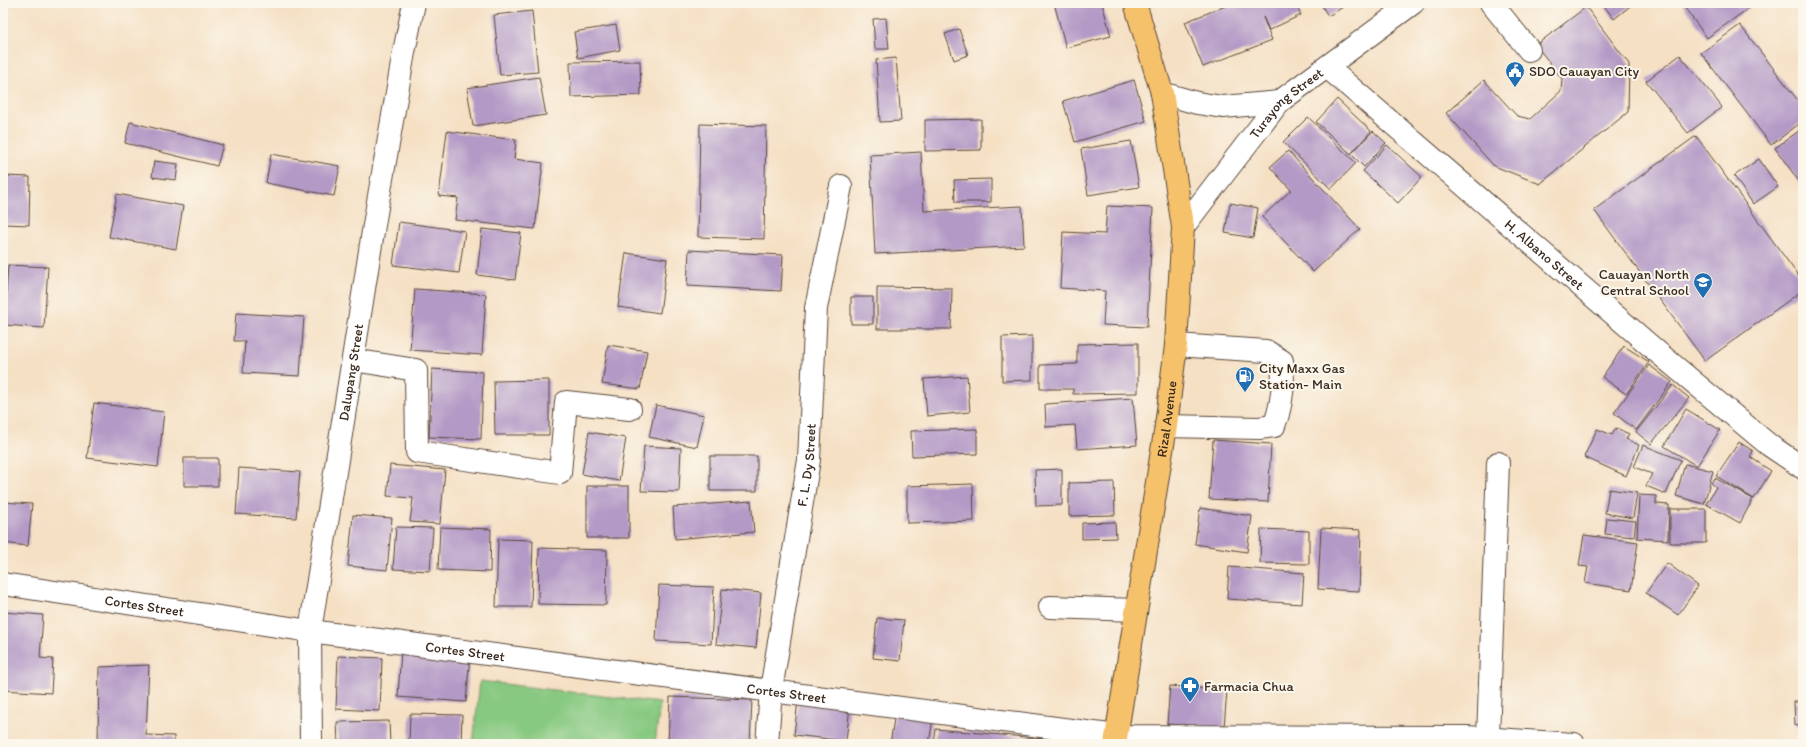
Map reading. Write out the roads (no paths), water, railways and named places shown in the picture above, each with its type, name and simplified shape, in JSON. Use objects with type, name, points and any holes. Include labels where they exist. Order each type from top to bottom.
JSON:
[{"type":"main road","name":"Rizal Avenue","points":[[1116,740],[1166,426],[1176,345],[1183,227],[1162,93],[1135,3]]},
{"type":"street","name":"Dalupang Street","points":[[311,744],[310,631],[404,52],[414,3]]},
{"type":"street","name":"Turayong Street","points":[[1183,227],[1279,102],[1413,3]]},
{"type":"street","points":[[1491,3],[1529,50]]},
{"type":"street","name":"H. Albano Street","points":[[1327,67],[1661,355],[1769,445],[1803,468]]},
{"type":"street","points":[[1162,93],[1197,103],[1223,106],[1279,102]]},
{"type":"street","name":"F. L. Dy Street","points":[[767,744],[771,690],[809,460],[816,308],[841,186]]},
{"type":"street","points":[[1166,426],[1259,428],[1274,426],[1278,416],[1282,388],[1282,361],[1266,351],[1176,345]]},
{"type":"street","points":[[353,360],[416,370],[417,452],[560,473],[566,402],[630,409]]},
{"type":"street","points":[[1488,738],[1498,463]]},
{"type":"street","name":"Cortes Street","points":[[3,584],[310,631],[771,690],[1116,740],[1466,740],[1488,738],[1574,744]]},
{"type":"street","points":[[1050,607],[1136,610]]},
{"type":"place","name":"SDO Cauayan City","points":[[1515,88]]},
{"type":"place","name":"Cauayan North Central School","points":[[1703,299]]},
{"type":"place","name":"City Maxx Gas Station- Main","points":[[1245,393]]},
{"type":"place","name":"Farmacia Chua","points":[[1190,703]]}]
